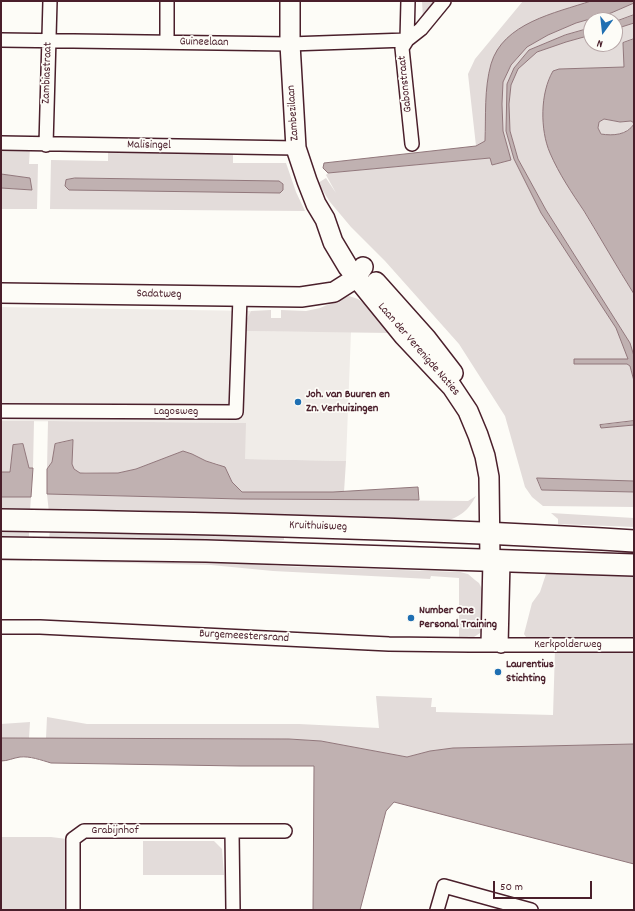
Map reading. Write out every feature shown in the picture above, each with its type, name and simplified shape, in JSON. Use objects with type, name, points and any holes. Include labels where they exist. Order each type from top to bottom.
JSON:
[{"type":"main road","name":"Kruithuisweg","points":[[1,520],[179,522],[496,533],[634,541]]},
{"type":"main road","points":[[1,548],[214,551],[634,565]]},
{"type":"street","name":"Zambiastraat","points":[[46,145],[50,1]]},
{"type":"street","points":[[167,1],[167,42]]},
{"type":"street","name":"Zambezilaan","points":[[290,1],[290,44],[296,148],[316,204],[325,219],[341,236],[356,271]]},
{"type":"street","name":"Gabonstraat","points":[[408,1],[407,40],[402,48],[412,144]]},
{"type":"street","points":[[407,40],[421,29],[444,1]]},
{"type":"street","name":"Guineelaan","points":[[1,40],[49,42],[290,44],[407,40]]},
{"type":"street","name":"Malisingel","points":[[1,143],[46,145],[296,148]]},
{"type":"street","name":"Sadatweg","points":[[1,292],[301,298],[317,294],[328,283],[356,271]]},
{"type":"street","name":"Laan der Verenigde Naties","points":[[356,271],[444,361],[474,400],[483,417],[497,456],[500,476],[496,533],[496,561]]},
{"type":"street","name":"Lagosweg","points":[[1,411],[236,412],[240,297]]},
{"type":"street","points":[[488,645],[496,561]]},
{"type":"street","points":[[496,561],[501,646]]},
{"type":"street","name":"Burgemeestersrand","points":[[1,627],[40,627],[378,643],[488,645]]},
{"type":"street","name":"Kerkpolderweg","points":[[488,645],[634,646]]},
{"type":"street","name":"Grabijnhof","points":[[73,910],[73,839],[84,831],[284,831]]},
{"type":"street","points":[[232,832],[233,910]]},
{"type":"street","points":[[437,910],[444,886],[531,910]]},
{"type":"shaded area","points":[[422,1],[439,1],[423,19]]},
{"type":"shaded area","points":[[523,1],[591,1],[540,19],[491,63],[488,82],[485,141],[476,146],[468,74],[475,59]]},
{"type":"shaded area","points":[[591,1],[634,1],[634,3],[613,12],[583,12],[583,21],[548,35],[527,47],[511,65],[503,82],[502,104],[503,131],[511,160],[492,165],[490,158],[328,173],[323,168],[324,163],[476,146],[485,141],[487,83],[491,64],[497,50],[518,29],[547,15]]},
{"type":"shaded area","points":[[634,3],[634,15],[623,19],[623,12],[613,12]]},
{"type":"shaded area","points":[[634,15],[634,23],[623,26],[623,19]]},
{"type":"shaded area","points":[[583,21],[583,30],[565,35],[529,50],[514,68],[507,84],[506,131],[514,159],[541,213],[616,328],[629,359],[574,359],[574,363],[627,364],[630,366],[634,381],[634,421],[601,424],[601,428],[634,425],[634,481],[538,478],[542,490],[634,492],[634,507],[543,506],[532,497],[525,487],[505,416],[459,344],[385,261],[351,227],[330,202],[318,183],[326,178],[336,193],[326,175],[328,173],[490,158],[492,165],[510,160],[503,131],[502,104],[503,82],[511,65],[527,47],[548,35]]},
{"type":"shaded area","points":[[634,23],[634,39],[623,43],[623,26]]},
{"type":"shaded area","points":[[583,30],[583,37],[537,52],[518,69],[511,85],[509,104],[510,131],[518,159],[546,210],[630,343],[634,356],[634,381],[630,366],[627,364],[574,364],[574,359],[628,359],[616,328],[541,213],[514,159],[506,131],[507,84],[514,68],[529,50],[565,35]]},
{"type":"shaded area","points":[[583,37],[583,52],[623,52],[623,43],[624,67],[559,69],[553,71],[549,78],[544,101],[544,119],[546,139],[550,153],[634,294],[634,356],[630,343],[546,210],[518,159],[510,131],[509,104],[511,85],[518,69],[537,52]]},
{"type":"shaded area","points":[[634,39],[634,123],[631,121],[620,122],[604,119],[599,122],[598,128],[601,134],[615,135],[624,133],[634,124],[634,294],[554,161],[544,134],[543,123],[546,90],[553,71],[559,69],[624,67],[623,43]]},
{"type":"shaded area","points":[[604,119],[620,122],[631,121],[634,124],[619,134],[606,135],[601,133],[599,129],[599,122]]},
{"type":"shaded area","points":[[1,146],[30,148],[29,164],[38,164],[37,209],[1,209],[1,188],[32,190],[30,178],[1,174]]},
{"type":"shaded area","points":[[108,152],[233,152],[233,163],[286,163],[296,192],[305,211],[50,209],[51,160],[108,161]],"holes":[[[75,178],[279,181],[283,184]]]},
{"type":"shaded area","points":[[1,174],[30,178],[32,190],[1,188]]},
{"type":"shaded area","points":[[75,178],[279,181],[283,184],[283,190],[280,193],[69,190],[65,186],[66,180]]},
{"type":"shaded area","points":[[349,296],[358,299],[369,307],[391,333],[245,331],[245,322],[251,311],[271,310],[271,318],[281,318],[281,310],[306,311],[320,308]]},
{"type":"shaded area","points":[[1,307],[251,311],[245,322],[245,331],[351,332],[346,461],[244,459],[245,423],[1,421]]},
{"type":"shaded area","points":[[1,421],[34,421],[33,468],[29,468],[23,444],[14,445],[10,472],[1,472]]},
{"type":"shaded area","points":[[48,421],[246,423],[245,459],[346,461],[344,492],[242,492],[232,482],[227,471],[218,464],[206,461],[183,451],[136,469],[118,473],[80,473],[74,469],[72,464],[73,441],[55,444],[52,462],[47,469]]},
{"type":"shaded area","points":[[634,421],[634,425],[601,428],[600,425]]},
{"type":"shaded area","points":[[73,440],[72,464],[74,469],[80,473],[118,473],[136,469],[183,451],[225,467],[232,482],[242,492],[333,492],[418,487],[419,500],[241,499],[47,494],[47,469],[52,462],[55,444]]},
{"type":"shaded area","points":[[23,444],[29,468],[33,468],[31,497],[1,497],[1,472],[10,472],[13,445]]},
{"type":"shaded area","points":[[537,478],[634,481],[634,492],[542,490]]},
{"type":"shaded area","points":[[47,494],[241,499],[468,501],[476,496],[470,506],[463,513],[444,522],[49,513]]},
{"type":"shaded area","points":[[1,497],[31,497],[30,511],[1,511]]},
{"type":"shaded area","points":[[551,513],[634,518],[634,527],[558,524],[558,519]]},
{"type":"shaded area","points":[[1,528],[29,528],[29,541],[1,540]]},
{"type":"shaded area","points":[[50,528],[284,534],[284,540],[216,545],[49,540]]},
{"type":"shaded area","points":[[1,555],[31,555],[32,561],[1,561]]},
{"type":"shaded area","points":[[48,556],[217,559],[277,566],[460,572],[468,574],[479,583],[483,591],[483,628],[480,633],[474,637],[459,638],[459,578],[431,576],[430,579],[273,571],[211,565],[48,561]]},
{"type":"shaded area","points":[[549,572],[634,573],[634,639],[533,639],[526,637],[524,634],[532,603],[540,592],[546,574]]},
{"type":"shaded area","points":[[555,650],[634,650],[634,744],[453,748],[430,751],[407,757],[321,741],[289,739],[46,738],[47,717],[87,724],[299,724],[379,728],[376,696],[432,698],[431,707],[436,707],[436,712],[553,715]]},
{"type":"shaded area","points":[[30,722],[29,738],[1,738],[1,724]]},
{"type":"shaded area","points":[[1,738],[289,739],[321,741],[407,757],[430,751],[453,748],[634,744],[634,864],[394,802],[386,811],[360,910],[313,910],[314,766],[51,763],[36,758],[24,757],[1,761]]},
{"type":"shaded area","points":[[1,837],[51,837],[67,839],[67,910],[1,910]]},
{"type":"shaded area","points":[[143,841],[214,841],[222,849],[224,875],[143,875]]},
{"type":"place","name":"Joh. van Buuren en Zn. Verhuizingen","points":[[298,402]]},
{"type":"place","name":"Number One Personal Training","points":[[411,618]]},
{"type":"place","name":"Laurentius Stichting","points":[[498,672]]}]
